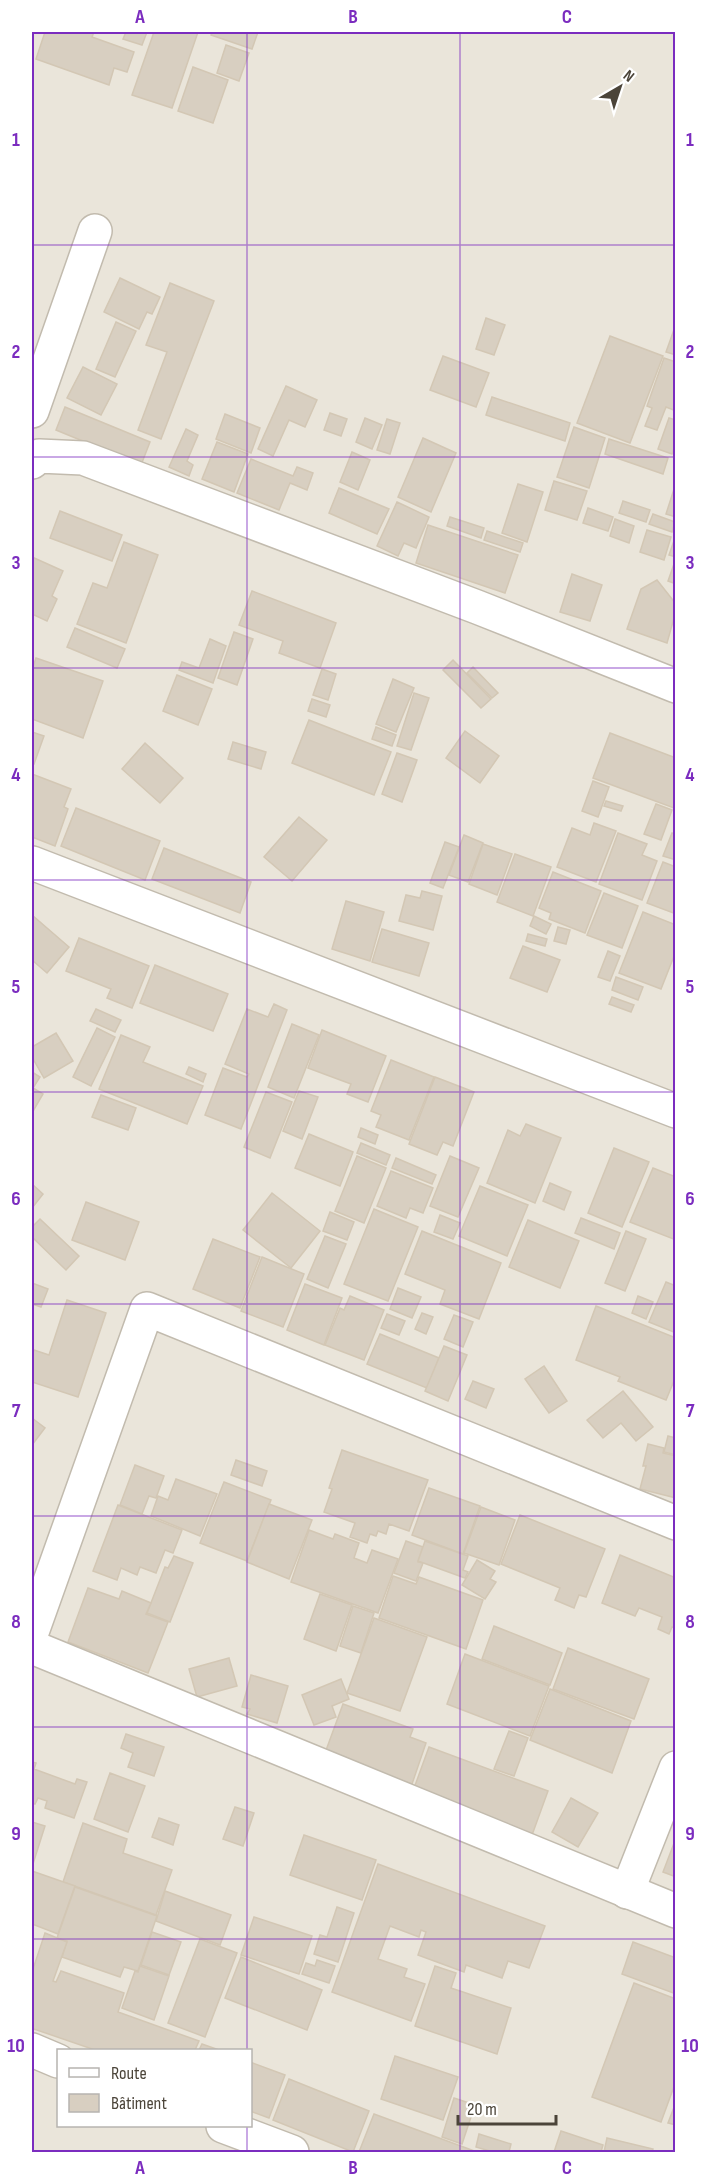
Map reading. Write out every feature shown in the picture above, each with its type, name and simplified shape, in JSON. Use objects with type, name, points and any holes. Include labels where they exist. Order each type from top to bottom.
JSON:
[{"type":"street","points":[[32,411],[95,231]]},
{"type":"street","points":[[32,462],[39,456],[83,458],[477,607],[675,686]]},
{"type":"street","points":[[32,863],[675,1111]]},
{"type":"street","points":[[32,1632],[147,1309],[675,1523]]},
{"type":"street","points":[[32,1647],[675,1911]]},
{"type":"street","points":[[627,1892],[675,1768]]},
{"type":"street","points":[[32,2050],[57,2061]]},
{"type":"street","points":[[226,2127],[292,2152]]},
{"type":"shaded area","points":[[32,32],[675,32],[675,2152],[32,2152]]},
{"type":"building","points":[[45,32],[94,32],[92,37],[134,52],[127,72],[114,68],[109,85],[36,59]]},
{"type":"building","points":[[126,32],[147,32],[142,45],[123,39]]},
{"type":"building","points":[[154,32],[198,32],[172,108],[132,95]]},
{"type":"building","points":[[212,32],[258,32],[252,49],[211,35]]},
{"type":"building","points":[[226,45],[249,53],[239,81],[217,73]]},
{"type":"building","points":[[193,67],[228,80],[213,123],[178,111]]},
{"type":"building","points":[[120,278],[160,297],[152,314],[147,312],[139,329],[104,312]]},
{"type":"building","points":[[170,283],[214,301],[161,439],[138,430],[167,352],[146,345]]},
{"type":"building","points":[[486,318],[505,325],[494,355],[476,349]]},
{"type":"building","points":[[116,322],[136,331],[115,377],[96,369]]},
{"type":"building","points":[[676,324],[676,355],[666,352]]},
{"type":"building","points":[[610,336],[663,356],[630,443],[577,423]]},
{"type":"building","points":[[443,356],[489,373],[476,407],[430,390]]},
{"type":"building","points":[[664,358],[676,362],[676,411],[666,407],[657,430],[645,426],[652,408],[647,406]]},
{"type":"building","points":[[83,367],[117,384],[101,415],[67,398]]},
{"type":"building","points":[[286,386],[317,400],[305,427],[289,420],[273,456],[258,449]]},
{"type":"building","points":[[492,397],[570,423],[565,441],[486,415]]},
{"type":"building","points":[[65,407],[150,442],[141,465],[56,430]]},
{"type":"building","points":[[330,413],[347,419],[341,436],[324,430]]},
{"type":"building","points":[[225,414],[260,428],[251,453],[216,439]]},
{"type":"building","points":[[365,418],[382,425],[372,449],[356,442]]},
{"type":"building","points":[[669,418],[676,420],[676,443],[672,454],[658,449]]},
{"type":"building","points":[[387,419],[400,423],[390,454],[377,450]]},
{"type":"building","points":[[574,427],[605,438],[589,488],[557,477]]},
{"type":"building","points":[[186,429],[198,435],[187,461],[193,465],[189,476],[169,467]]},
{"type":"building","points":[[423,438],[456,453],[431,512],[398,497]]},
{"type":"building","points":[[609,439],[668,458],[663,474],[605,454]]},
{"type":"building","points":[[217,442],[248,454],[234,492],[202,479]]},
{"type":"building","points":[[352,452],[370,460],[358,490],[340,482]]},
{"type":"building","points":[[251,459],[293,476],[297,467],[313,473],[307,490],[290,483],[279,510],[237,493]]},
{"type":"building","points":[[554,481],[587,491],[577,520],[545,510]]},
{"type":"building","points":[[518,484],[543,492],[527,542],[502,533]]},
{"type":"building","points":[[676,486],[676,517],[666,514]]},
{"type":"building","points":[[339,488],[389,509],[377,534],[329,513]]},
{"type":"building","points":[[623,501],[650,510],[646,522],[619,513]]},
{"type":"building","points":[[397,502],[429,517],[416,548],[404,543],[398,556],[377,546]]},
{"type":"building","points":[[588,508],[613,517],[608,531],[583,523]]},
{"type":"building","points":[[60,511],[122,535],[112,561],[50,538]]},
{"type":"building","points":[[653,514],[675,522],[672,532],[649,524]]},
{"type":"building","points":[[450,517],[484,528],[481,538],[447,526]]},
{"type":"building","points":[[615,519],[634,526],[629,543],[610,536]]},
{"type":"building","points":[[428,525],[518,555],[505,593],[416,563]]},
{"type":"building","points":[[647,530],[671,537],[664,560],[640,552]]},
{"type":"building","points":[[487,531],[523,543],[520,552],[484,540]]},
{"type":"building","points":[[676,535],[676,557],[669,555]]},
{"type":"building","points":[[124,542],[158,555],[126,643],[77,624],[93,583],[107,588]]},
{"type":"building","points":[[32,557],[63,571],[52,596],[57,599],[47,621],[32,614]]},
{"type":"building","points":[[676,561],[676,584],[668,581]]},
{"type":"building","points":[[572,574],[602,585],[590,621],[560,612]]},
{"type":"building","points":[[657,580],[676,604],[667,643],[627,629],[641,589]]},
{"type":"building","points":[[252,591],[336,623],[320,668],[279,653],[283,641],[239,625]]},
{"type":"building","points":[[75,628],[125,649],[117,668],[67,647]]},
{"type":"building","points":[[234,632],[253,639],[237,685],[218,678]]},
{"type":"building","points":[[210,639],[226,646],[213,683],[179,670],[182,662],[199,668]]},
{"type":"building","points":[[36,658],[103,681],[83,738],[32,719],[32,670]]},
{"type":"building","points":[[453,660],[491,699],[481,708],[443,670]]},
{"type":"building","points":[[473,667],[498,693],[492,698],[467,673]]},
{"type":"building","points":[[322,669],[336,674],[328,700],[313,695]]},
{"type":"building","points":[[177,675],[212,689],[198,725],[163,711]]},
{"type":"building","points":[[393,679],[414,688],[396,732],[376,724]]},
{"type":"building","points":[[414,693],[429,698],[411,750],[397,746]]},
{"type":"building","points":[[312,699],[330,705],[326,717],[308,711]]},
{"type":"building","points":[[309,720],[391,752],[374,795],[292,763]]},
{"type":"building","points":[[376,727],[396,735],[392,746],[372,739]]},
{"type":"building","points":[[465,731],[499,756],[480,783],[446,758]]},
{"type":"building","points":[[32,732],[44,736],[34,764],[32,763]]},
{"type":"building","points":[[610,733],[676,758],[674,808],[593,778]]},
{"type":"building","points":[[233,742],[266,752],[261,769],[228,759]]},
{"type":"building","points":[[145,743],[183,778],[160,803],[122,769]]},
{"type":"building","points":[[397,753],[417,760],[402,802],[382,794]]},
{"type":"building","points":[[32,774],[71,789],[64,807],[68,809],[55,846],[32,837]]},
{"type":"building","points":[[593,781],[609,787],[598,817],[582,811]]},
{"type":"building","points":[[606,801],[623,806],[621,811],[604,806]]},
{"type":"building","points":[[656,804],[672,810],[661,840],[644,834]]},
{"type":"building","points":[[76,808],[160,841],[145,880],[61,846]]},
{"type":"building","points":[[299,817],[327,840],[292,881],[264,857]]},
{"type":"building","points":[[594,823],[616,831],[596,882],[557,867],[572,828],[590,835]]},
{"type":"building","points":[[618,833],[647,844],[642,855],[657,861],[642,900],[599,884]]},
{"type":"building","points":[[672,833],[676,834],[676,860],[663,856]]},
{"type":"building","points":[[464,835],[483,843],[468,882],[449,875]]},
{"type":"building","points":[[445,842],[459,847],[443,888],[430,883]]},
{"type":"building","points":[[483,844],[512,854],[497,895],[469,884]]},
{"type":"building","points":[[164,848],[251,882],[240,913],[152,879]]},
{"type":"building","points":[[515,854],[551,867],[533,916],[497,902]]},
{"type":"building","points":[[663,862],[676,867],[676,914],[647,903]]},
{"type":"building","points":[[553,872],[601,891],[585,933],[549,919],[551,913],[539,908]]},
{"type":"building","points":[[422,891],[442,896],[433,930],[399,921],[406,895],[420,898]]},
{"type":"building","points":[[604,893],[638,906],[622,948],[587,935]]},
{"type":"building","points":[[346,901],[384,912],[370,961],[332,949]]},
{"type":"building","points":[[643,912],[676,925],[676,951],[661,989],[619,973]]},
{"type":"building","points":[[32,915],[69,947],[47,973],[32,960]]},
{"type":"building","points":[[534,916],[551,924],[546,934],[530,926]]},
{"type":"building","points":[[558,927],[570,930],[566,944],[554,941]]},
{"type":"building","points":[[382,929],[429,943],[419,976],[372,962]]},
{"type":"building","points":[[528,934],[547,939],[545,946],[526,941]]},
{"type":"building","points":[[79,938],[149,966],[132,1008],[107,998],[111,989],[66,971]]},
{"type":"building","points":[[523,946],[560,960],[547,992],[510,978]]},
{"type":"building","points":[[608,951],[620,956],[610,981],[598,977]]},
{"type":"building","points":[[155,965],[228,994],[213,1031],[140,1003]]},
{"type":"building","points":[[616,977],[643,987],[638,1000],[612,990]]},
{"type":"building","points":[[612,997],[634,1005],[631,1012],[609,1004]]},
{"type":"building","points":[[274,1004],[287,1010],[241,1129],[205,1115],[223,1068],[247,1077],[249,1074],[225,1064],[247,1009],[268,1017]]},
{"type":"building","points":[[96,1009],[121,1020],[115,1032],[90,1021]]},
{"type":"building","points":[[292,1024],[319,1035],[294,1098],[268,1087]]},
{"type":"building","points":[[97,1028],[115,1037],[91,1086],[73,1077]]},
{"type":"building","points":[[322,1030],[386,1056],[368,1102],[347,1094],[351,1084],[308,1068]]},
{"type":"building","points":[[56,1033],[73,1061],[44,1078],[32,1057],[32,1047]]},
{"type":"building","points":[[121,1035],[150,1047],[143,1062],[203,1086],[187,1124],[99,1089]]},
{"type":"building","points":[[391,1060],[434,1077],[409,1140],[376,1127],[381,1115],[371,1111]]},
{"type":"building","points":[[189,1067],[206,1074],[203,1082],[186,1074]]},
{"type":"building","points":[[32,1072],[40,1077],[33,1088],[43,1094],[32,1113]]},
{"type":"building","points":[[435,1077],[474,1092],[453,1146],[443,1142],[437,1155],[409,1144]]},
{"type":"building","points":[[299,1091],[318,1097],[302,1139],[283,1131]]},
{"type":"building","points":[[266,1092],[292,1102],[270,1158],[244,1147]]},
{"type":"building","points":[[101,1095],[136,1108],[128,1130],[92,1117]]},
{"type":"building","points":[[526,1124],[561,1138],[535,1203],[487,1183],[508,1130],[520,1136]]},
{"type":"building","points":[[361,1128],[378,1135],[375,1144],[358,1137]]},
{"type":"building","points":[[309,1134],[353,1152],[340,1186],[295,1168]]},
{"type":"building","points":[[361,1143],[390,1155],[386,1165],[357,1153]]},
{"type":"building","points":[[614,1148],[649,1162],[622,1227],[588,1213]]},
{"type":"building","points":[[357,1156],[386,1168],[364,1223],[335,1211]]},
{"type":"building","points":[[450,1156],[479,1168],[458,1217],[430,1206]]},
{"type":"building","points":[[396,1158],[436,1175],[432,1184],[392,1168]]},
{"type":"building","points":[[653,1168],[676,1177],[676,1240],[630,1222]]},
{"type":"building","points":[[391,1171],[433,1188],[423,1213],[410,1208],[406,1218],[377,1206]]},
{"type":"building","points":[[550,1183],[571,1192],[564,1210],[543,1201]]},
{"type":"building","points":[[32,1184],[43,1194],[32,1208]]},
{"type":"building","points":[[480,1186],[528,1205],[507,1256],[459,1236]]},
{"type":"building","points":[[272,1193],[320,1231],[291,1268],[243,1230]]},
{"type":"building","points":[[86,1202],[139,1222],[125,1260],[72,1240]]},
{"type":"building","points":[[374,1209],[418,1227],[388,1301],[344,1284]]},
{"type":"building","points":[[330,1212],[354,1222],[347,1240],[323,1231]]},
{"type":"building","points":[[440,1215],[460,1223],[453,1239],[434,1232]]},
{"type":"building","points":[[581,1218],[620,1233],[614,1249],[575,1233]]},
{"type":"building","points":[[40,1219],[79,1256],[66,1270],[32,1237],[32,1227]]},
{"type":"building","points":[[528,1220],[579,1241],[560,1288],[509,1267]]},
{"type":"building","points":[[422,1231],[501,1263],[479,1319],[440,1304],[445,1290],[405,1274]]},
{"type":"building","points":[[626,1231],[646,1239],[625,1291],[605,1283]]},
{"type":"building","points":[[325,1236],[346,1244],[328,1288],[307,1279]]},
{"type":"building","points":[[213,1239],[260,1257],[240,1308],[193,1289]]},
{"type":"building","points":[[262,1257],[304,1274],[283,1327],[241,1311]]},
{"type":"building","points":[[666,1282],[676,1286],[676,1333],[649,1322]]},
{"type":"building","points":[[32,1283],[48,1289],[41,1307],[32,1304]]},
{"type":"building","points":[[305,1284],[342,1298],[324,1345],[287,1330]]},
{"type":"building","points":[[398,1288],[421,1297],[412,1318],[390,1309]]},
{"type":"building","points":[[350,1296],[384,1310],[364,1360],[325,1345],[340,1308],[344,1310]]},
{"type":"building","points":[[638,1296],[653,1302],[646,1319],[632,1313]]},
{"type":"building","points":[[67,1300],[106,1313],[78,1397],[32,1382],[34,1350],[49,1355]]},
{"type":"building","points":[[596,1306],[676,1338],[676,1376],[666,1400],[618,1381],[620,1377],[576,1360]]},
{"type":"building","points":[[422,1313],[433,1317],[426,1334],[415,1329]]},
{"type":"building","points":[[387,1314],[405,1321],[399,1335],[381,1328]]},
{"type":"building","points":[[454,1315],[473,1322],[463,1347],[444,1339]]},
{"type":"building","points":[[380,1334],[439,1358],[427,1388],[367,1364]]},
{"type":"building","points":[[444,1346],[467,1355],[448,1401],[425,1391]]},
{"type":"building","points":[[544,1366],[567,1401],[549,1413],[525,1379]]},
{"type":"building","points":[[473,1381],[494,1389],[486,1408],[465,1399]]},
{"type":"building","points":[[623,1391],[653,1427],[636,1441],[621,1423],[603,1438],[587,1420]]},
{"type":"building","points":[[32,1418],[45,1428],[32,1445]]},
{"type":"building","points":[[668,1436],[676,1438],[676,1455],[664,1452]]},
{"type":"building","points":[[648,1444],[664,1448],[663,1453],[676,1456],[676,1498],[640,1489],[646,1466],[643,1466]]},
{"type":"building","points":[[342,1450],[428,1480],[409,1531],[389,1524],[386,1534],[378,1531],[376,1536],[370,1534],[367,1543],[350,1537],[355,1523],[324,1512],[332,1489],[329,1488]]},
{"type":"building","points":[[236,1460],[267,1471],[262,1486],[231,1475]]},
{"type":"building","points":[[135,1465],[164,1476],[156,1498],[149,1496],[142,1514],[120,1505]]},
{"type":"building","points":[[176,1479],[217,1494],[200,1536],[151,1516],[158,1496],[168,1500]]},
{"type":"building","points":[[224,1482],[271,1500],[247,1561],[200,1543]]},
{"type":"building","points":[[429,1488],[480,1506],[463,1554],[412,1535]]},
{"type":"building","points":[[269,1504],[312,1520],[289,1579],[247,1562]]},
{"type":"building","points":[[118,1505],[182,1530],[173,1553],[165,1550],[156,1573],[140,1567],[137,1575],[121,1568],[117,1580],[93,1571]]},
{"type":"building","points":[[481,1507],[515,1520],[499,1565],[464,1553]]},
{"type":"building","points":[[520,1515],[605,1549],[586,1597],[579,1595],[574,1608],[555,1600],[560,1588],[501,1564]]},
{"type":"building","points":[[309,1530],[333,1539],[335,1534],[359,1543],[354,1558],[367,1563],[372,1550],[398,1559],[378,1613],[291,1582]]},
{"type":"building","points":[[406,1541],[423,1547],[418,1562],[423,1563],[416,1581],[394,1573]]},
{"type":"building","points":[[425,1541],[468,1556],[463,1570],[468,1572],[465,1578],[418,1561]]},
{"type":"building","points":[[620,1555],[676,1578],[676,1628],[672,1627],[669,1634],[658,1629],[662,1617],[639,1608],[635,1616],[602,1603]]},
{"type":"building","points":[[174,1556],[193,1563],[170,1622],[147,1613],[165,1567],[168,1568]]},
{"type":"building","points":[[477,1560],[495,1571],[490,1579],[496,1582],[485,1599],[462,1585]]},
{"type":"building","points":[[393,1576],[416,1584],[419,1577],[483,1600],[466,1649],[379,1618]]},
{"type":"building","points":[[88,1588],[119,1599],[122,1591],[151,1603],[146,1614],[168,1622],[148,1673],[68,1642]]},
{"type":"building","points":[[320,1594],[352,1605],[336,1651],[304,1639]]},
{"type":"building","points":[[353,1606],[374,1613],[361,1653],[340,1646]]},
{"type":"building","points":[[374,1618],[427,1637],[400,1711],[347,1693]]},
{"type":"building","points":[[494,1626],[562,1653],[550,1685],[482,1659]]},
{"type":"building","points":[[568,1648],[649,1679],[634,1719],[553,1689]]},
{"type":"building","points":[[465,1654],[549,1686],[530,1736],[447,1704]]},
{"type":"building","points":[[229,1658],[237,1686],[197,1697],[189,1669]]},
{"type":"building","points":[[251,1675],[288,1686],[277,1723],[247,1714],[250,1709],[242,1707]]},
{"type":"building","points":[[341,1679],[349,1699],[332,1706],[336,1717],[314,1725],[302,1695]]},
{"type":"building","points":[[550,1689],[631,1721],[612,1773],[530,1740]]},
{"type":"building","points":[[343,1704],[413,1729],[410,1737],[426,1743],[412,1784],[325,1753]]},
{"type":"building","points":[[509,1731],[528,1738],[514,1776],[494,1769]]},
{"type":"building","points":[[126,1734],[164,1747],[154,1776],[128,1767],[133,1753],[121,1748]]},
{"type":"building","points":[[429,1747],[548,1791],[532,1835],[413,1791]]},
{"type":"building","points":[[32,1762],[36,1763],[34,1769],[75,1784],[77,1779],[87,1782],[74,1818],[45,1808],[47,1801],[38,1798],[35,1804],[32,1803]]},
{"type":"building","points":[[110,1773],[145,1786],[128,1832],[94,1819]]},
{"type":"building","points":[[571,1798],[598,1813],[578,1847],[552,1832]]},
{"type":"building","points":[[235,1807],[254,1813],[243,1846],[223,1839]]},
{"type":"building","points":[[159,1818],[179,1825],[173,1845],[152,1837]]},
{"type":"building","points":[[32,1822],[45,1826],[32,1867]]},
{"type":"building","points":[[83,1823],[127,1839],[123,1853],[172,1870],[156,1915],[63,1882]]},
{"type":"building","points":[[304,1835],[376,1860],[362,1900],[290,1875]]},
{"type":"building","points":[[676,1838],[676,1877],[663,1872]]},
{"type":"building","points":[[378,1864],[545,1926],[529,1968],[508,1961],[502,1978],[466,1965],[464,1972],[418,1955],[426,1932],[421,1930],[419,1937],[390,1926],[378,1959],[407,1969],[404,1977],[425,1984],[411,2021],[332,1992]]},
{"type":"building","points":[[32,1871],[75,1886],[58,1934],[32,1924]]},
{"type":"building","points":[[75,1887],[157,1916],[138,1971],[124,1967],[120,1977],[62,1957],[67,1941],[57,1938]]},
{"type":"building","points":[[165,1891],[231,1915],[220,1945],[156,1921]]},
{"type":"building","points":[[337,1907],[354,1913],[338,1962],[314,1954],[320,1935],[327,1937]]},
{"type":"building","points":[[254,1917],[312,1936],[299,1974],[241,1955]]},
{"type":"building","points":[[152,1932],[181,1942],[169,1975],[141,1965]]},
{"type":"building","points":[[45,1933],[67,1942],[53,1981],[56,1982],[61,1971],[124,1993],[118,2012],[199,2041],[195,2049],[92,2049],[34,2029],[32,2031],[32,1972]]},
{"type":"building","points":[[200,1939],[237,1953],[205,2037],[168,2023]]},
{"type":"building","points":[[633,1942],[676,1958],[676,1994],[622,1974]]},
{"type":"building","points":[[241,1957],[322,1990],[307,2030],[225,1998]]},
{"type":"building","points":[[317,1960],[335,1966],[329,1983],[302,1974],[306,1963],[315,1966]]},
{"type":"building","points":[[140,1966],[169,1976],[154,2020],[122,2008],[135,1971],[138,1972]]},
{"type":"building","points":[[435,1966],[456,1973],[451,1988],[511,2008],[497,2054],[415,2026]]},
{"type":"building","points":[[634,1983],[676,1999],[676,2081],[661,2122],[592,2097]]},
{"type":"building","points":[[202,2044],[216,2049],[200,2049]]},
{"type":"building","points":[[395,2056],[458,2077],[443,2120],[381,2099]]},
{"type":"building","points":[[252,2063],[285,2075],[269,2118],[252,2112]]},
{"type":"building","points":[[289,2079],[369,2111],[353,2152],[273,2120]]},
{"type":"building","points":[[454,2098],[475,2105],[462,2144],[442,2137]]},
{"type":"building","points":[[676,2102],[676,2125],[668,2123]]},
{"type":"building","points":[[374,2114],[477,2152],[359,2152]]},
{"type":"building","points":[[561,2131],[603,2145],[601,2152],[554,2152]]},
{"type":"building","points":[[479,2134],[511,2144],[509,2152],[493,2152],[476,2147]]},
{"type":"building","points":[[607,2138],[653,2149],[652,2152],[604,2152]]}]
